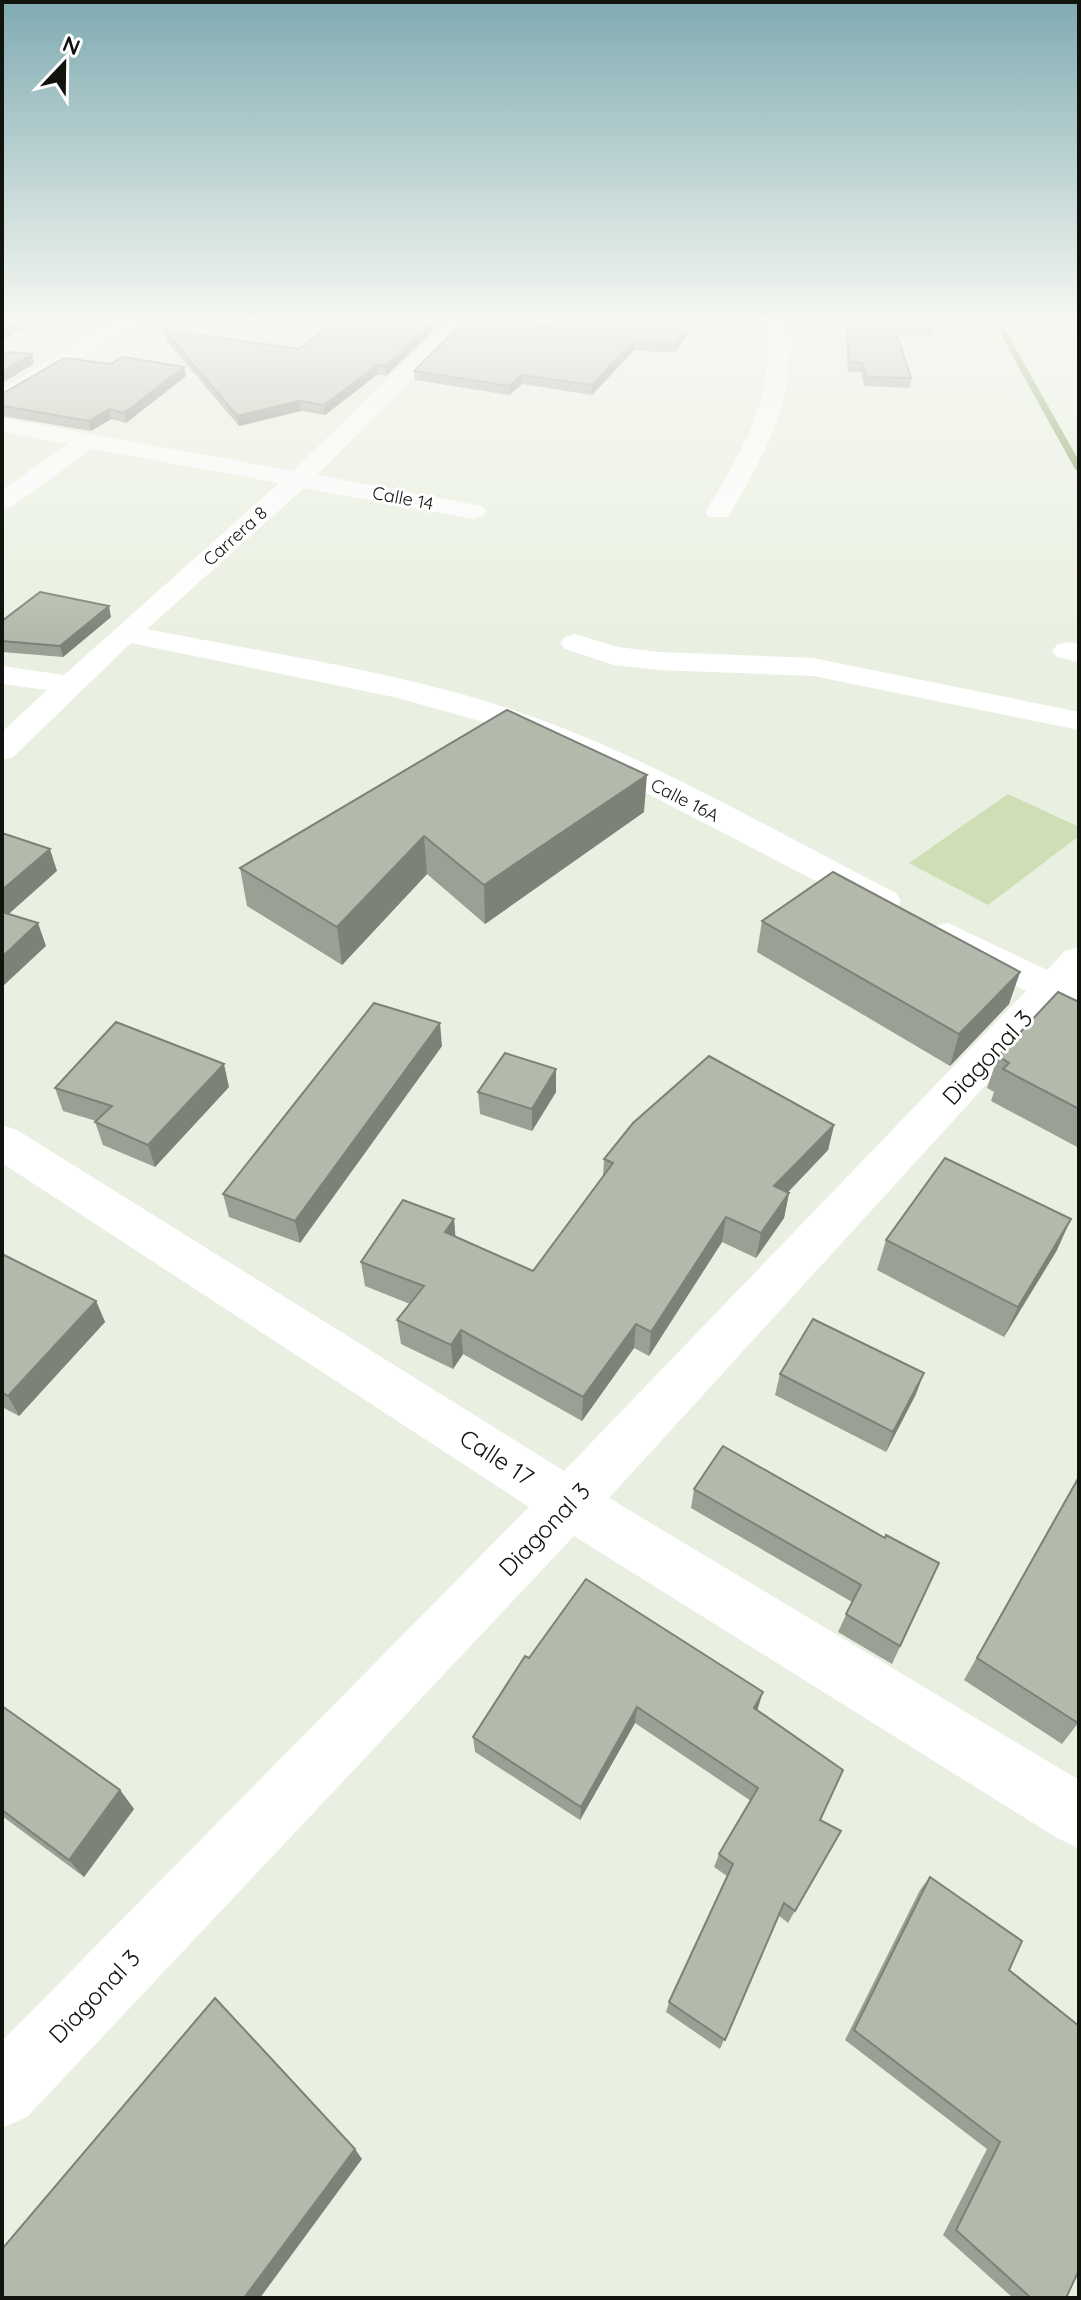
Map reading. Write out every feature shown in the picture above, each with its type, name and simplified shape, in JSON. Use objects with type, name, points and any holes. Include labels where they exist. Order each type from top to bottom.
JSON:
[{"type":"street","name":"Carrera 8","points":[[2,750],[125,633],[300,478],[354,424]]},
{"type":"street","points":[[718,512],[761,439],[766,424]]},
{"type":"street","name":"Calle 14","points":[[2,425],[473,511]]},
{"type":"street","points":[[2,502],[89,440]]},
{"type":"street","name":"Calle 16A","points":[[125,633],[402,690],[505,718],[578,745],[919,920],[1070,983]]},
{"type":"street","points":[[575,643],[614,656],[659,661],[813,667],[1079,721]]},
{"type":"street","points":[[2,675],[73,685]]},
{"type":"street","name":"Diagonal 3","points":[[2,2092],[1070,983]]},
{"type":"street","name":"Calle 17","points":[[2,1141],[569,1503],[1079,1816]]},
{"type":"green space","points":[[1008,794],[1079,827],[1079,836],[988,905],[909,863]]},
{"type":"building","points":[[40,592],[109,606],[60,646],[2,641],[2,621]]},
{"type":"building","points":[[507,710],[647,775],[484,885],[424,836],[337,927],[240,868]]},
{"type":"building","points":[[2,833],[50,849],[2,890]]},
{"type":"building","points":[[833,872],[1020,972],[959,1034],[762,921]]},
{"type":"building","points":[[2,912],[38,923],[2,957]]},
{"type":"building","points":[[1058,992],[1079,1002],[1079,1109],[1003,1069],[1009,1063],[998,1056]]},
{"type":"building","points":[[374,1003],[440,1023],[295,1221],[223,1194]]},
{"type":"building","points":[[116,1022],[224,1064],[148,1145],[95,1122],[112,1106],[55,1088]]},
{"type":"building","points":[[505,1053],[556,1069],[532,1109],[478,1092]]},
{"type":"building","points":[[709,1056],[834,1125],[774,1186],[789,1193],[761,1233],[726,1217],[651,1332],[636,1324],[583,1397],[461,1330],[451,1345],[397,1320],[424,1286],[361,1262],[403,1200],[454,1219],[445,1232],[533,1271],[613,1163],[604,1159],[633,1123]]},
{"type":"building","points":[[945,1158],[1071,1219],[1018,1307],[886,1240]]},
{"type":"building","points":[[2,1254],[96,1301],[8,1396],[2,1393]]},
{"type":"building","points":[[813,1319],[924,1373],[893,1432],[780,1374]]},
{"type":"building","points":[[723,1446],[885,1538],[886,1535],[939,1563],[900,1646],[846,1614],[861,1585],[694,1489]]},
{"type":"building","points":[[1079,1477],[1079,1722],[1078,1723],[977,1658]]},
{"type":"building","points":[[586,1579],[763,1692],[754,1708],[843,1770],[820,1820],[841,1831],[795,1911],[784,1903],[725,2040],[669,2002],[733,1864],[719,1854],[758,1788],[637,1707],[581,1807],[473,1737],[525,1656],[529,1658]]},
{"type":"building","points":[[2,1706],[120,1790],[69,1860],[2,1810]]},
{"type":"building","points":[[930,1877],[1022,1941],[1009,1970],[1079,2026],[1079,2270],[1066,2298],[1031,2298],[956,2230],[1000,2142],[854,2030]]},
{"type":"building","points":[[215,1998],[355,2149],[244,2298],[2,2298],[2,2249]]},
{"type":"waterway","points":[[1054,424],[1079,469]]}]
